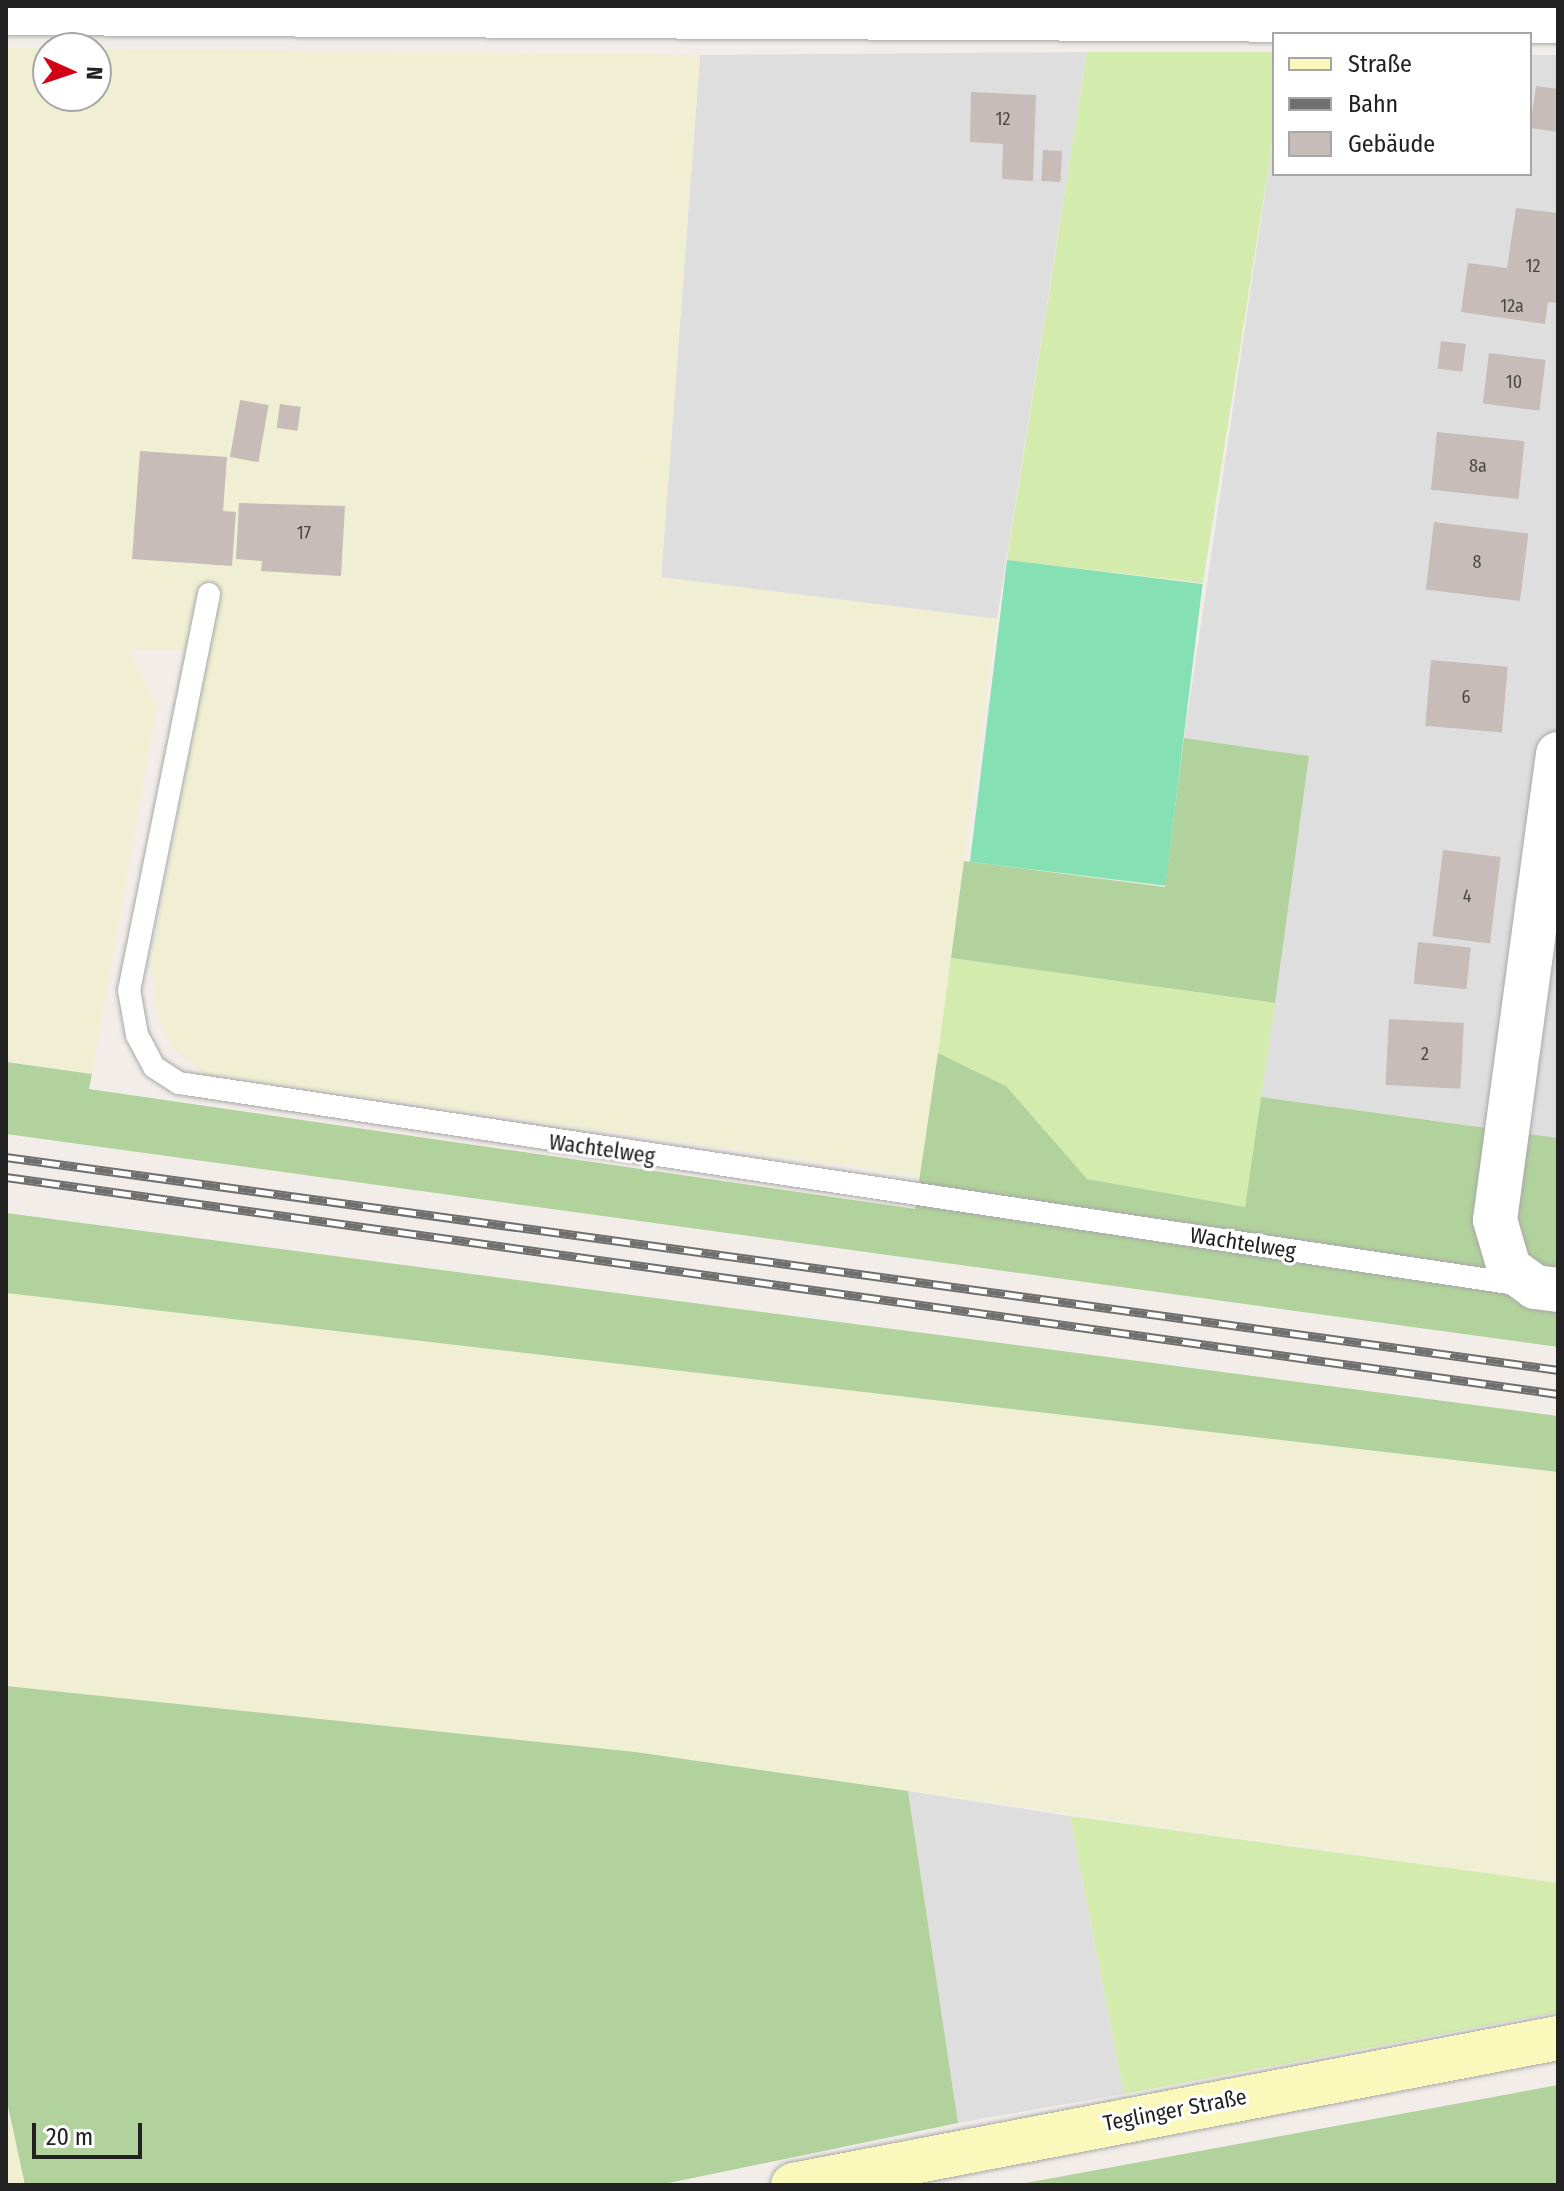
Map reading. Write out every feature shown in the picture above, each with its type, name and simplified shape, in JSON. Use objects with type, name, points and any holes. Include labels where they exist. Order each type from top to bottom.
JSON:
[{"type":"street","points":[[6,13],[1558,21]]},
{"type":"street","name":"Wachtelweg","points":[[1547,1288],[1509,1268],[1495,1220],[1554,810],[1558,754]]},
{"type":"street","name":"Teglinger Straße","points":[[793,2185],[1558,2038]]},
{"type":"lane","name":"Wachtelweg","points":[[209,594],[129,990],[137,1035],[154,1067],[179,1083],[1547,1288]]},
{"type":"shaded area","points":[[1087,52],[997,619],[661,578],[700,55]]},
{"type":"shaded area","points":[[1532,55],[1558,55],[1558,1138],[1261,1097],[1309,756],[1184,738],[1272,145],[1272,176],[1532,176]]},
{"type":"shaded area","points":[[908,1791],[1070,1816],[1124,2094],[958,2123]]},
{"type":"green space","points":[[6,48],[32,48],[32,112],[112,112],[112,49],[700,55],[661,577],[997,619],[921,1176],[204,1074],[172,1047],[156,1012],[151,963],[208,651],[129,649],[157,705],[92,1074],[6,1062]]},
{"type":"green space","points":[[1087,52],[1272,52],[1272,145],[1203,583],[1007,560]]},
{"type":"green space","points":[[1007,560],[1203,584],[1165,886],[970,862]]},
{"type":"green space","points":[[1184,738],[1309,756],[1275,1003],[951,958],[964,861],[1165,887]]},
{"type":"green space","points":[[951,958],[1275,1003],[1245,1207],[1086,1179],[1006,1086],[938,1053]]},
{"type":"green space","points":[[938,1053],[1006,1086],[1087,1179],[1245,1207],[1261,1097],[1558,1138],[1558,1347],[6,1134],[6,1062],[92,1074],[89,1089],[915,1209]]},
{"type":"green space","points":[[6,1213],[1558,1416],[1558,1472],[6,1293]]},
{"type":"green space","points":[[6,1293],[1558,1472],[1558,1883],[635,1752],[6,1686]]},
{"type":"green space","points":[[6,1686],[635,1752],[908,1791],[958,2123],[659,2185],[25,2185],[6,2097]]},
{"type":"green space","points":[[1070,1816],[1558,1883],[1558,2012],[1124,2094]]},
{"type":"green space","points":[[1558,2085],[1558,2185],[1015,2185]]},
{"type":"green space","points":[[6,2097],[25,2185],[6,2185]]},
{"type":"building","points":[[1536,86],[1558,89],[1558,132],[1532,128]]},
{"type":"building","points":[[971,92],[1036,95],[1033,181],[1002,179],[1003,144],[970,142]]},
{"type":"building","points":[[1043,150],[1062,151],[1060,182],[1041,181]]},
{"type":"building","points":[[1516,208],[1558,213],[1558,303],[1548,302],[1545,324],[1461,312],[1468,263],[1507,268]]},
{"type":"building","points":[[1441,341],[1466,344],[1462,372],[1438,369]]},
{"type":"building","points":[[1489,353],[1546,360],[1539,411],[1483,404]]},
{"type":"building","points":[[240,400],[269,405],[258,462],[230,457]]},
{"type":"building","points":[[280,404],[301,407],[297,431],[277,428]]},
{"type":"building","points":[[1437,432],[1525,441],[1518,499],[1431,490]]},
{"type":"building","points":[[140,451],[227,457],[223,511],[236,512],[232,566],[132,559]]},
{"type":"building","points":[[239,503],[345,506],[341,576],[261,571],[262,561],[236,559]]},
{"type":"building","points":[[1434,522],[1528,534],[1520,601],[1426,589]]},
{"type":"building","points":[[1431,660],[1508,667],[1502,732],[1425,726]]},
{"type":"building","points":[[1443,850],[1501,857],[1490,943],[1432,936]]},
{"type":"building","points":[[1418,942],[1471,948],[1466,989],[1414,984]]},
{"type":"building","points":[[1389,1019],[1464,1023],[1460,1089],[1386,1085]]},
{"type":"railway","points":[[6,1157],[1558,1370]]},
{"type":"railway","points":[[6,1177],[1558,1394]]}]
